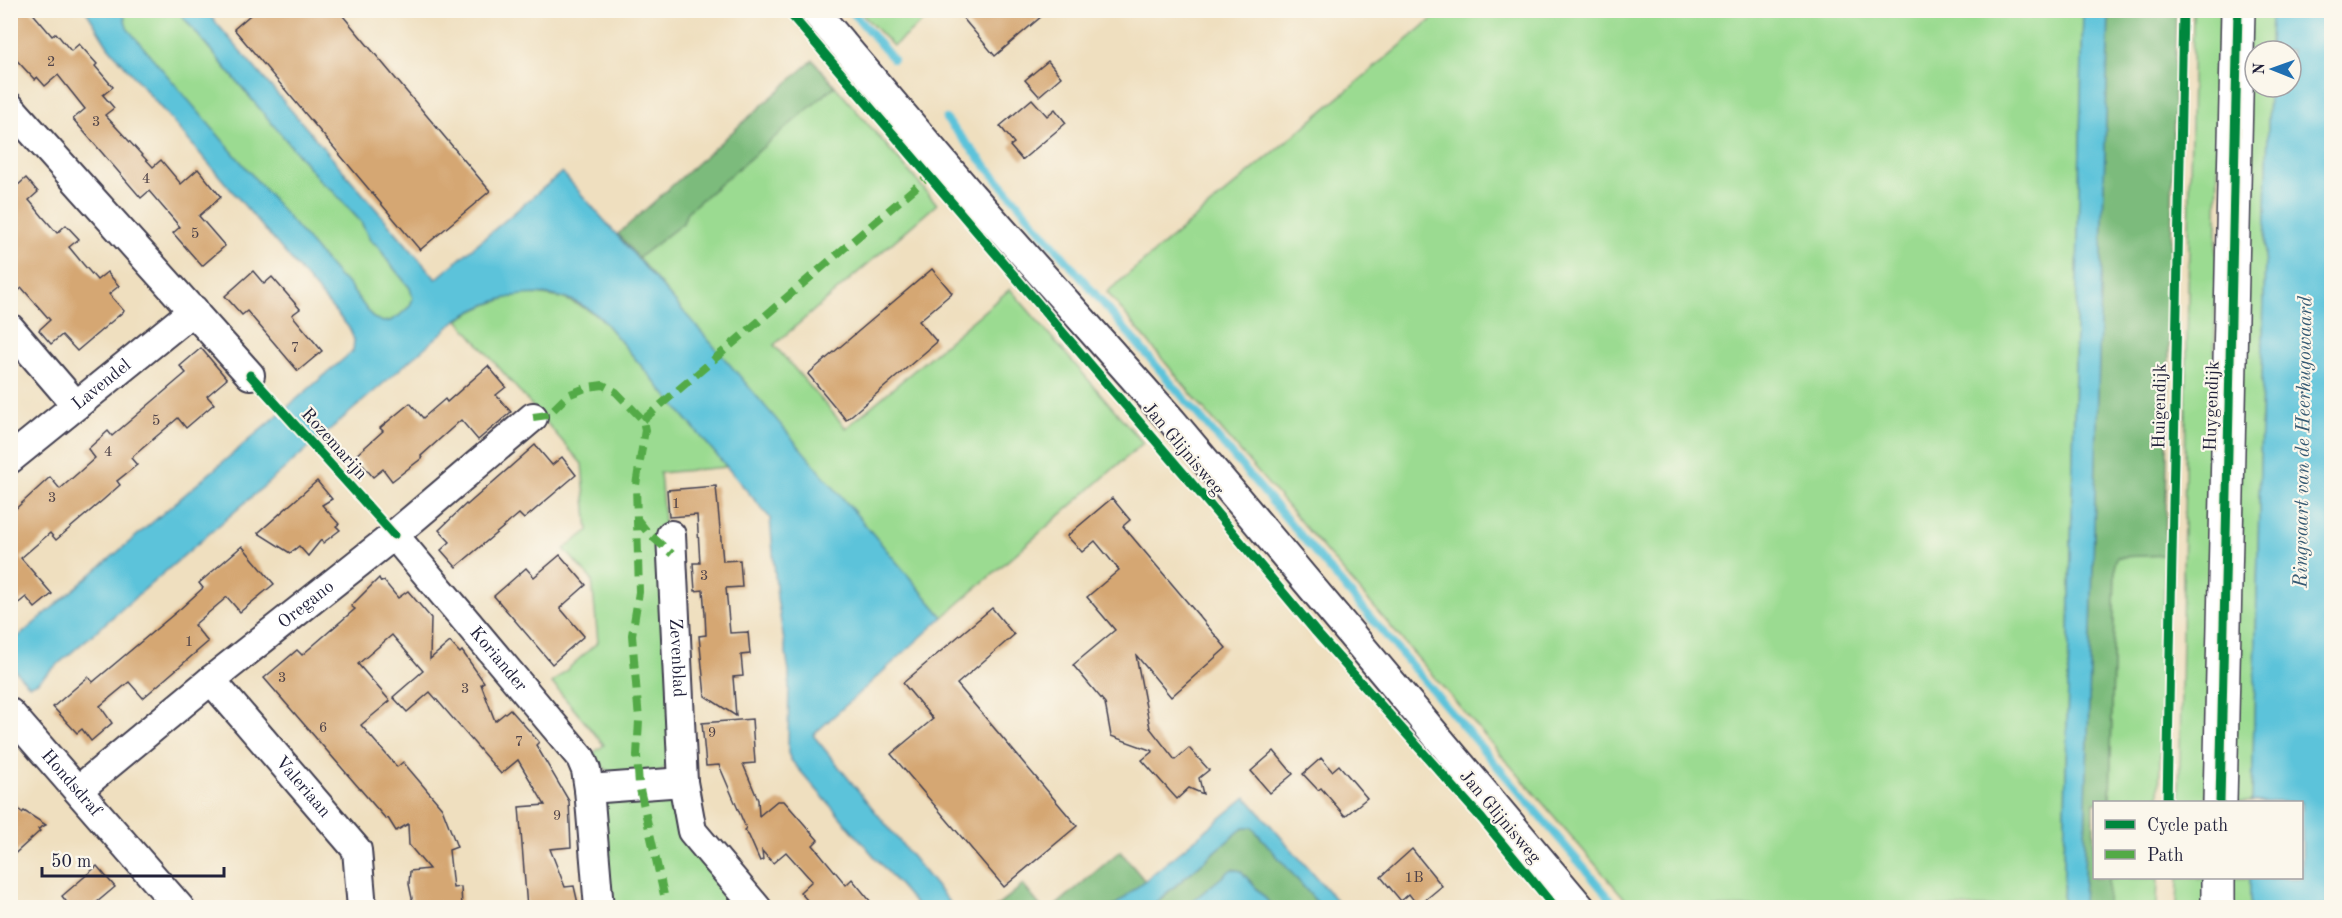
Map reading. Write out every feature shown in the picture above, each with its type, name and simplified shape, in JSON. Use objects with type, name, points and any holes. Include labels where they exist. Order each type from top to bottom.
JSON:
[{"type":"main road","name":"Huygendijk","points":[[2220,801],[2238,10]]},
{"type":"main road","points":[[2218,879],[2218,908]]},
{"type":"street","name":"Jan Glijnisweg","points":[[814,10],[971,195],[1172,421],[1581,908]]},
{"type":"street","points":[[11,108],[250,375]]},
{"type":"street","name":"Lavendel","points":[[10,459],[194,310]]},
{"type":"street","points":[[10,328],[76,405]]},
{"type":"street","name":"Oregano","points":[[78,790],[211,680],[394,535],[533,417]]},
{"type":"street","name":"Koriander","points":[[394,535],[581,758],[586,770],[589,789],[599,908]]},
{"type":"street","name":"Zevenblad","points":[[671,535],[683,782],[692,831],[745,903]]},
{"type":"street","name":"Valeriaan","points":[[211,680],[357,850],[362,908]]},
{"type":"street","name":"Hondsdraf","points":[[10,713],[180,908]]},
{"type":"street","points":[[589,789],[683,782]]},
{"type":"green space","points":[[1443,10],[2083,11],[2063,907],[1632,907],[1207,413],[1107,292]]},
{"type":"green space","points":[[123,11],[178,11],[322,183],[332,190],[361,222],[370,240],[379,246],[387,260],[410,288],[413,298],[410,306],[390,321],[383,322],[373,318],[347,283],[338,276],[126,28]]},
{"type":"green space","points":[[859,11],[936,11],[893,46]]},
{"type":"green space","points":[[2109,11],[2176,11],[2165,555],[2117,557],[2115,563],[2110,801],[2093,801],[2093,879],[2108,879],[2107,907],[2083,908]]},
{"type":"green space","points":[[2193,11],[2221,11],[2206,801],[2179,801]]},
{"type":"green space","points":[[2248,11],[2271,11],[2270,39],[2247,39]]},
{"type":"green space","points":[[813,60],[835,86],[687,212],[683,223],[638,258],[618,234]]},
{"type":"green space","points":[[835,86],[937,204],[774,345],[846,428],[1010,289],[1143,443],[943,617],[638,258],[683,223],[686,212]]},
{"type":"green space","points":[[2246,99],[2269,99],[2252,801],[2229,801]]},
{"type":"green space","points":[[523,294],[546,295],[563,299],[600,317],[727,467],[660,473],[665,530],[674,759],[659,773],[630,776],[613,773],[606,769],[592,754],[604,745],[552,683],[598,642],[592,580],[564,549],[588,531],[582,464],[458,320],[489,304]]},
{"type":"green space","points":[[2165,555],[2159,801],[2110,801],[2116,557]]},
{"type":"green space","points":[[648,794],[674,806],[677,832],[718,877],[725,902],[718,907],[610,907],[600,797]]},
{"type":"green space","points":[[1244,827],[1252,827],[1321,907],[1273,907],[1241,871],[1232,869],[1185,907],[1150,908]]},
{"type":"green space","points":[[1120,851],[1145,881],[1113,907],[1053,908]]},
{"type":"green space","points":[[2108,879],[2158,879],[2157,907],[2107,907]]},
{"type":"green space","points":[[2178,879],[2205,879],[2204,907],[2177,908]]},
{"type":"green space","points":[[2228,879],[2250,879],[2250,907],[2227,908]]},
{"type":"green space","points":[[1023,885],[1041,907],[996,907]]},
{"type":"water","points":[[86,11],[123,11],[127,28],[338,276],[347,283],[373,318],[383,322],[399,316],[410,306],[413,298],[410,288],[379,247],[370,240],[361,222],[332,190],[322,183],[178,11],[206,11],[436,279],[562,172],[738,374],[943,617],[813,735],[953,907],[918,907],[791,760],[788,753],[789,672],[777,598],[770,518],[600,317],[578,303],[556,296],[527,295],[498,300],[458,319],[36,683],[29,685],[19,675],[12,663],[11,643],[353,351],[354,340],[350,329],[108,46]]},
{"type":"water","points":[[2083,11],[2109,11],[2083,907],[2063,908]]},
{"type":"water","name":"Ringvaart van de Heerhugowaard","points":[[2271,11],[2331,11],[2331,907],[2250,907],[2250,879],[2303,879],[2303,801],[2252,801],[2269,99],[2303,99],[2303,39],[2270,39]]},
{"type":"water","points":[[1246,797],[1342,907],[1321,907],[1252,827],[1244,827],[1150,907],[1113,907]]},
{"type":"water","points":[[1232,869],[1241,871],[1273,907],[1185,907]]},
{"type":"building","points":[[10,10],[30,10],[52,36],[56,33],[71,51],[79,44],[113,87],[103,95],[114,108],[105,115],[153,167],[161,160],[181,184],[198,169],[221,197],[199,216],[225,246],[202,266],[173,233],[180,227],[149,191],[141,198],[73,119],[85,109],[58,75],[45,86],[37,77],[35,80],[10,53]]},
{"type":"building","points":[[256,10],[338,10],[490,191],[420,250],[234,29]]},
{"type":"building","points":[[956,10],[1049,10],[995,56]]},
{"type":"building","points":[[1048,61],[1061,77],[1039,96],[1025,80]]},
{"type":"building","points":[[1032,99],[1047,116],[1055,109],[1066,123],[1022,160],[1010,146],[1014,143],[1000,126]]},
{"type":"building","points":[[26,178],[38,192],[29,200],[43,217],[57,233],[66,225],[79,239],[69,247],[83,264],[97,280],[107,272],[119,286],[109,294],[124,311],[77,351],[62,335],[51,344],[39,330],[50,320],[22,288],[10,298],[10,179],[17,186]]},
{"type":"building","points":[[932,269],[952,293],[919,321],[937,342],[846,420],[808,374]]},
{"type":"building","points":[[253,271],[264,284],[272,277],[300,309],[292,315],[322,351],[298,371],[247,311],[242,315],[225,296]]},
{"type":"building","points":[[201,348],[227,379],[207,396],[214,404],[186,428],[178,418],[131,458],[137,465],[117,481],[120,485],[56,540],[50,533],[21,558],[52,594],[35,608],[26,597],[10,610],[10,514],[50,477],[60,489],[95,458],[88,449],[108,431],[112,436],[186,373],[180,366]]},
{"type":"building","points":[[488,366],[506,387],[496,395],[511,412],[478,440],[461,420],[421,456],[422,458],[392,481],[383,469],[373,477],[355,456],[383,431],[380,428],[410,403],[423,418],[445,399],[447,402]]},
{"type":"building","points":[[535,445],[552,465],[562,457],[576,475],[524,519],[519,514],[456,567],[441,550],[450,542],[439,530]]},
{"type":"building","points":[[317,481],[332,499],[322,505],[339,524],[336,526],[340,530],[323,543],[321,540],[308,556],[299,546],[290,553],[258,533]]},
{"type":"building","points":[[716,486],[723,561],[740,560],[742,587],[726,588],[730,633],[748,632],[750,654],[741,655],[743,676],[733,677],[736,716],[705,696],[699,636],[706,635],[703,590],[695,591],[693,563],[700,563],[697,515],[669,517],[667,490]]},
{"type":"building","points":[[1112,498],[1130,520],[1123,526],[1226,648],[1171,697],[1136,655],[1150,728],[1175,760],[1189,748],[1209,770],[1199,778],[1203,794],[1189,788],[1177,799],[1142,760],[1153,751],[1111,736],[1105,703],[1073,665],[1115,630],[1087,597],[1119,570],[1095,541],[1082,552],[1067,536]]},
{"type":"building","points":[[242,546],[274,584],[240,612],[227,597],[194,625],[208,642],[143,698],[129,682],[100,706],[112,723],[91,741],[82,729],[77,733],[53,707],[88,677],[93,682],[180,609],[203,588],[199,583]]},
{"type":"building","points":[[560,555],[586,585],[560,608],[584,636],[552,664],[494,596],[526,568],[534,577]]},
{"type":"building","points":[[379,578],[398,598],[408,591],[431,618],[430,659],[450,642],[460,653],[462,651],[484,682],[481,684],[495,721],[510,709],[539,742],[536,745],[569,801],[571,847],[550,849],[565,887],[574,886],[579,908],[527,908],[519,807],[545,805],[518,760],[501,774],[430,692],[407,712],[393,697],[423,671],[392,635],[358,664],[390,701],[361,725],[397,767],[403,762],[442,808],[457,847],[449,850],[453,888],[461,887],[462,908],[414,908],[409,884],[410,871],[429,869],[409,845],[408,824],[396,831],[388,818],[386,819],[264,678],[297,650],[302,655],[355,609],[351,606]]},
{"type":"building","points":[[992,608],[1014,635],[957,684],[1077,826],[1004,887],[891,754],[933,719],[903,683]]},
{"type":"building","points":[[752,719],[755,763],[743,764],[758,800],[759,816],[777,801],[784,801],[818,840],[813,845],[846,885],[852,879],[876,908],[814,908],[800,892],[812,881],[786,852],[773,863],[762,851],[763,860],[760,861],[744,830],[746,828],[719,765],[706,766],[702,723]]},
{"type":"building","points":[[1274,751],[1293,774],[1270,793],[1251,771]]},
{"type":"building","points":[[1321,758],[1332,771],[1339,765],[1367,798],[1345,816],[1321,788],[1318,790],[1303,774]]},
{"type":"building","points":[[10,798],[22,813],[24,811],[46,825],[38,829],[40,831],[10,858]]},
{"type":"building","points":[[1412,849],[1442,886],[1418,906],[1409,894],[1401,901],[1381,877]]},
{"type":"building","points":[[97,866],[115,887],[90,908],[71,908],[62,896]]},
{"type":"waterway","points":[[854,14],[893,59]]},
{"type":"waterway","points":[[946,119],[1618,908]]},
{"type":"marked path","points":[[643,420],[929,176]]},
{"type":"marked path","points":[[533,417],[548,415],[568,395],[588,387],[603,385],[616,392],[643,420],[645,430],[636,485],[639,592],[632,635],[639,720],[637,756],[639,785],[667,908]]},
{"type":"marked path","points":[[637,519],[649,534],[672,554]]},
{"type":"cycle path","points":[[787,10],[1184,474],[1316,632],[1482,819],[1555,908]]},
{"type":"cycle path","name":"Huigendijk","points":[[2167,801],[2183,10]]},
{"type":"cycle path","points":[[2220,801],[2238,10]]},
{"type":"cycle path","name":"Rozemarijn","points":[[250,375],[394,535]]}]
